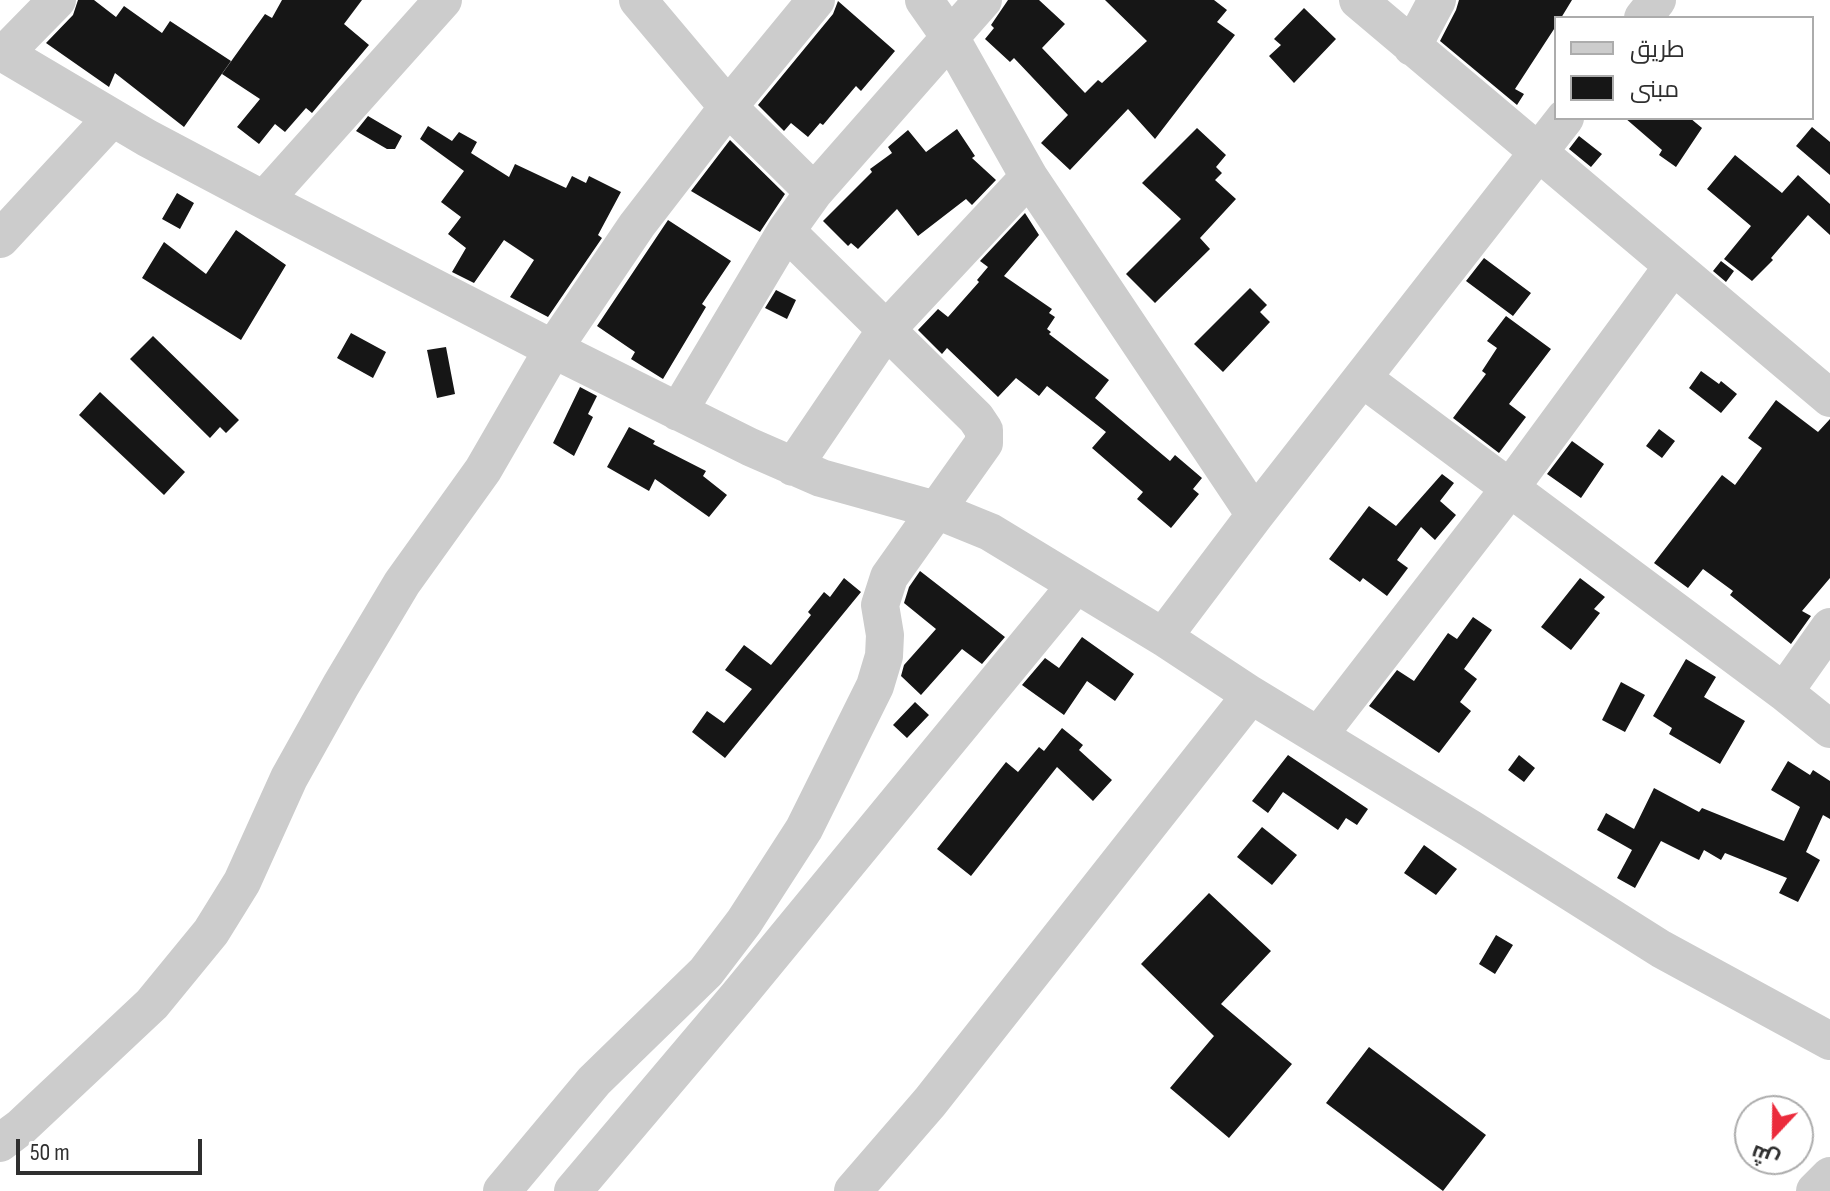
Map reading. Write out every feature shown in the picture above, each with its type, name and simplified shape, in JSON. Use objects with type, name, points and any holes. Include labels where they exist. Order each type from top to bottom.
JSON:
[{"type":"street","points":[[57,0],[2,52],[112,118],[264,200],[678,412],[793,467],[849,487],[936,510],[990,532],[1661,949],[1827,1033]]},
{"type":"street","points":[[264,200],[443,0]]},
{"type":"street","points":[[638,0],[728,107],[814,192]]},
{"type":"street","points":[[0,1143],[152,1004],[211,932],[242,882],[289,778],[341,685],[402,583],[483,470],[553,349],[637,225],[816,0]]},
{"type":"street","points":[[924,0],[950,37],[1029,177],[1255,515]]},
{"type":"street","points":[[678,412],[786,231],[814,192],[983,0]]},
{"type":"street","points":[[1358,0],[1830,398]]},
{"type":"street","points":[[1412,47],[1437,0]]},
{"type":"street","points":[[0,239],[112,118]]},
{"type":"street","points":[[1163,637],[1563,120]]},
{"type":"street","points":[[793,467],[886,330],[1029,177]]},
{"type":"street","points":[[502,1191],[594,1081],[706,972],[744,922],[795,843],[875,686],[884,656],[885,635],[880,605],[889,577],[984,443],[984,430],[976,418],[786,231]]},
{"type":"street","points":[[1319,735],[1510,488],[1673,266]]},
{"type":"street","points":[[1362,378],[1830,729]]},
{"type":"street","points":[[573,1191],[738,996],[1076,585]]},
{"type":"street","points":[[1784,692],[1830,627]]},
{"type":"street","points":[[853,1191],[930,1102],[1251,695]]},
{"type":"street","points":[[1815,1191],[1830,1176]]},
{"type":"building","points":[[78,0],[94,0],[116,17],[124,6],[162,33],[170,21],[231,61],[184,127],[115,73],[109,87],[46,43],[73,15]]},
{"type":"building","points":[[282,0],[362,0],[344,24],[369,45],[312,113],[306,108],[285,132],[275,124],[259,144],[237,127],[260,99],[222,74],[265,14],[272,18]]},
{"type":"building","points":[[1008,0],[1039,0],[1065,24],[1042,48],[1085,93],[1098,80],[1102,83],[1147,41],[1105,0],[1214,0],[1227,10],[1217,22],[1235,35],[1155,139],[1128,109],[1070,170],[1041,143],[1068,115],[1014,58],[1010,62],[985,39]]},
{"type":"building","points":[[1459,0],[1572,0],[1562,16],[1554,16],[1554,29],[1515,89],[1524,94],[1517,105],[1440,41]]},
{"type":"building","points":[[838,1],[895,51],[861,91],[856,86],[823,125],[820,123],[808,137],[791,123],[784,131],[758,105],[833,14]]},
{"type":"building","points":[[1304,8],[1336,39],[1294,83],[1269,56],[1281,45],[1274,39]]},
{"type":"building","points":[[368,116],[402,136],[395,149],[387,149],[356,131]]},
{"type":"building","points":[[1627,120],[1692,120],[1702,128],[1676,167],[1659,155],[1662,150]]},
{"type":"building","points":[[428,126],[452,141],[459,132],[477,142],[471,153],[509,177],[515,164],[566,188],[572,176],[586,183],[589,176],[621,192],[598,235],[602,238],[548,317],[510,297],[534,260],[504,240],[474,283],[452,272],[466,248],[448,234],[461,217],[441,202],[464,171],[420,139]]},
{"type":"building","points":[[1812,127],[1830,142],[1830,175],[1796,146]]},
{"type":"building","points":[[1197,128],[1226,155],[1216,167],[1222,173],[1215,180],[1236,199],[1200,238],[1210,249],[1155,303],[1126,274],[1181,219],[1142,183]]},
{"type":"building","points":[[957,129],[975,156],[972,158],[996,180],[972,205],[966,199],[918,236],[897,209],[858,249],[851,243],[848,246],[823,221],[872,172],[870,169],[892,153],[888,147],[908,130],[926,152]]},
{"type":"building","points":[[1579,136],[1602,154],[1591,167],[1569,149]]},
{"type":"building","points":[[730,140],[785,194],[760,232],[691,191]]},
{"type":"building","points":[[1735,155],[1782,193],[1798,175],[1830,204],[1830,235],[1808,215],[1771,258],[1773,260],[1752,281],[1724,259],[1751,226],[1707,189]]},
{"type":"building","points":[[177,193],[194,203],[180,229],[162,219]]},
{"type":"building","points":[[1025,213],[1039,235],[1004,276],[1052,309],[1049,313],[1055,317],[1047,329],[1051,332],[1049,334],[1109,380],[1095,398],[1170,461],[1175,455],[1202,478],[1193,489],[1199,494],[1171,528],[1137,499],[1143,492],[1092,448],[1106,432],[1047,386],[1039,396],[1016,378],[998,397],[947,348],[942,354],[918,330],[938,309],[948,317],[988,267],[980,261]]},
{"type":"building","points":[[668,220],[731,261],[702,304],[706,307],[663,379],[631,359],[635,352],[597,326]]},
{"type":"building","points":[[236,230],[286,265],[241,340],[142,278],[164,242],[206,274]]},
{"type":"building","points":[[1484,258],[1531,293],[1513,316],[1466,281]]},
{"type":"building","points":[[1721,261],[1734,271],[1726,282],[1713,271]]},
{"type":"building","points":[[1250,288],[1267,305],[1260,312],[1270,322],[1223,372],[1194,344]]},
{"type":"building","points":[[776,290],[796,300],[787,319],[765,308]]},
{"type":"building","points":[[1506,316],[1551,349],[1509,404],[1526,417],[1499,453],[1453,418],[1486,374],[1482,371],[1497,348],[1487,341]]},
{"type":"building","points":[[351,333],[386,352],[373,378],[337,358]]},
{"type":"building","points":[[153,336],[239,420],[226,433],[220,427],[210,438],[130,359]]},
{"type":"building","points":[[446,347],[455,394],[437,398],[427,350]]},
{"type":"building","points":[[1701,371],[1737,394],[1721,413],[1689,388]]},
{"type":"building","points":[[580,387],[597,396],[588,414],[593,417],[574,456],[553,443]]},
{"type":"building","points":[[100,392],[185,472],[164,495],[79,415]]},
{"type":"building","points":[[1776,400],[1818,432],[1830,419],[1830,578],[1802,611],[1811,616],[1791,644],[1730,595],[1733,591],[1703,569],[1688,588],[1654,563],[1722,475],[1735,485],[1762,448],[1748,438]]},
{"type":"building","points":[[629,427],[655,441],[653,444],[706,471],[703,476],[727,495],[709,517],[655,479],[649,491],[607,467]]},
{"type":"building","points":[[1659,429],[1675,441],[1662,458],[1646,446]]},
{"type":"building","points":[[1572,441],[1604,464],[1581,498],[1547,474]]},
{"type":"building","points":[[1442,474],[1454,483],[1440,501],[1456,515],[1435,540],[1421,527],[1397,560],[1408,568],[1387,596],[1363,578],[1360,582],[1329,559],[1369,506],[1396,526]]},
{"type":"building","points":[[920,571],[1005,637],[982,664],[962,649],[921,695],[901,676],[904,665],[936,629],[904,603],[909,587]]},
{"type":"building","points":[[844,578],[861,592],[725,758],[692,732],[707,711],[724,723],[752,689],[725,670],[744,645],[771,665],[811,615],[808,612],[824,592],[830,597]]},
{"type":"building","points":[[1580,578],[1605,597],[1594,609],[1600,613],[1571,650],[1541,627]]},
{"type":"building","points":[[1473,617],[1492,630],[1464,669],[1477,679],[1460,702],[1471,711],[1439,753],[1369,706],[1397,670],[1414,681],[1448,633],[1457,639]]},
{"type":"building","points":[[1082,637],[1134,674],[1115,701],[1087,681],[1064,715],[1022,685],[1045,658],[1059,668]]},
{"type":"building","points":[[1686,659],[1716,677],[1704,697],[1745,721],[1720,764],[1669,734],[1672,728],[1653,716]]},
{"type":"building","points":[[1621,682],[1645,695],[1625,732],[1602,720]]},
{"type":"building","points":[[915,702],[929,715],[907,738],[893,725]]},
{"type":"building","points":[[1062,728],[1083,745],[1079,750],[1112,780],[1093,801],[1057,767],[971,876],[937,849],[1006,762],[1018,772],[1039,747],[1044,751]]},
{"type":"building","points":[[1288,755],[1368,809],[1357,825],[1346,818],[1338,830],[1283,792],[1268,813],[1252,801]]},
{"type":"building","points":[[1519,755],[1535,768],[1524,782],[1508,770]]},
{"type":"building","points":[[1788,761],[1810,775],[1813,770],[1830,781],[1830,819],[1823,815],[1806,852],[1820,860],[1798,902],[1779,893],[1787,878],[1725,853],[1721,860],[1704,850],[1699,860],[1661,841],[1635,888],[1617,878],[1632,850],[1597,830],[1606,813],[1634,829],[1654,788],[1699,812],[1702,808],[1784,841],[1800,807],[1771,790]]},
{"type":"building","points":[[1262,827],[1297,855],[1272,885],[1237,857]]},
{"type":"building","points":[[1424,845],[1457,869],[1436,895],[1404,873]]},
{"type":"building","points":[[1209,893],[1271,951],[1221,1004],[1292,1064],[1229,1138],[1170,1088],[1214,1036],[1141,964]]},
{"type":"building","points":[[1496,935],[1513,945],[1495,974],[1479,964]]},
{"type":"building","points":[[1369,1047],[1486,1135],[1443,1191],[1326,1103]]}]
